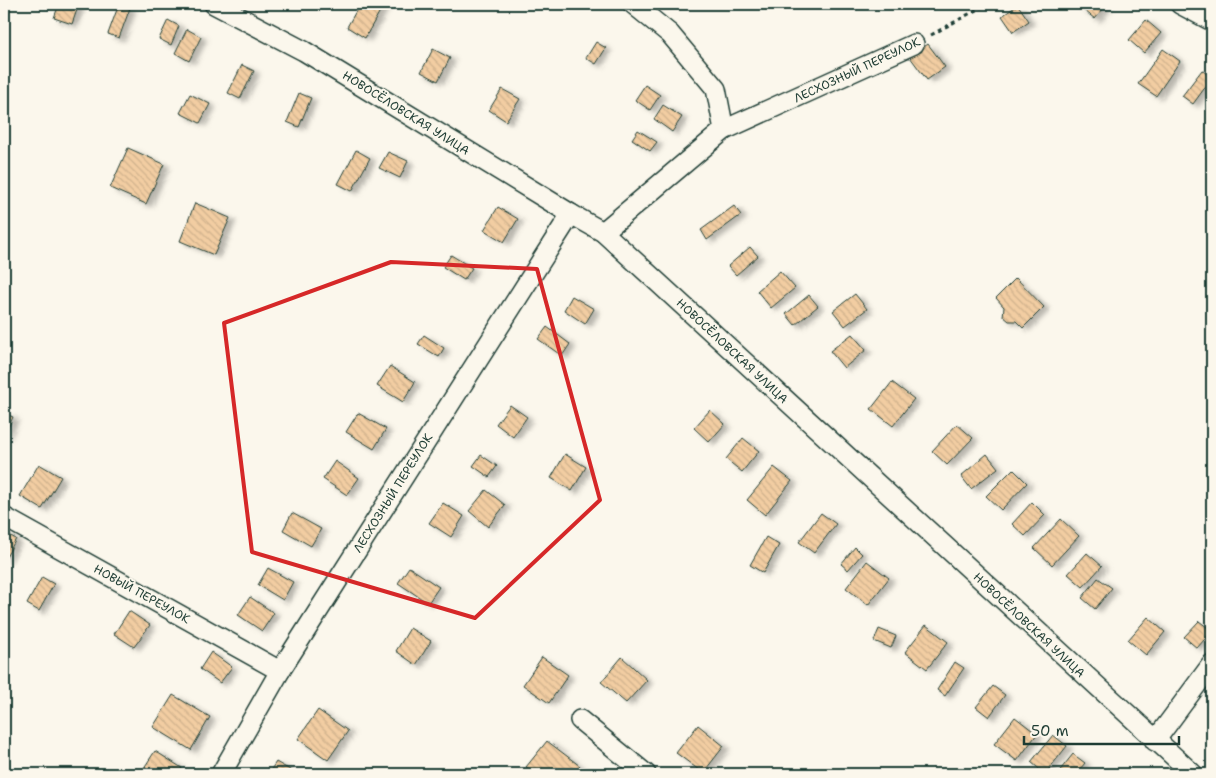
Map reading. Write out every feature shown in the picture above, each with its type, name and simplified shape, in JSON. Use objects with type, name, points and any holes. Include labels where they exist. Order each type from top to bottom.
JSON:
[{"type":"street","name":"НОВОСЁЛОВСКАЯ УЛИЦА","points":[[214,4],[304,51],[603,232],[1193,774]]},
{"type":"street","points":[[632,4],[670,34],[716,89],[724,130]]},
{"type":"street","points":[[1180,4],[1212,21]]},
{"type":"street","name":"ЛЕСХОЗНЫЙ ПЕРЕУЛОК","points":[[603,232],[724,130],[914,44]]},
{"type":"street","name":"ЛЕСХОЗНЫЙ ПЕРЕУЛОК","points":[[221,774],[280,671],[571,214]]},
{"type":"street","name":"НОВЫЙ ПЕРЕУЛОК","points":[[4,517],[280,671]]},
{"type":"street","points":[[1155,741],[1212,664]]},
{"type":"street","points":[[580,720],[646,774]]},
{"type":"path","name":"ЛЕСХОЗНЫЙ ПЕРЕУЛОК","points":[[914,44],[987,4]]},
{"type":"highlighted area","points":[[391,262],[537,269],[600,500],[475,618],[252,552],[224,323]]},
{"type":"building","points":[[59,4],[79,4],[72,24],[54,18]]},
{"type":"building","points":[[119,4],[130,8],[119,38],[108,34]]},
{"type":"building","points":[[360,4],[384,4],[365,38],[347,27]]},
{"type":"building","points":[[1076,4],[1107,4],[1095,19]]},
{"type":"building","points":[[1018,5],[1029,21],[1013,32],[1002,16]]},
{"type":"building","points":[[168,20],[179,26],[171,45],[159,39]]},
{"type":"building","points":[[1146,20],[1161,33],[1144,53],[1129,40]]},
{"type":"building","points":[[187,29],[201,37],[189,61],[175,53]]},
{"type":"building","points":[[596,42],[606,48],[596,64],[586,58]]},
{"type":"building","points":[[928,44],[945,67],[927,80],[910,57]]},
{"type":"building","points":[[433,49],[450,58],[438,81],[421,72]]},
{"type":"building","points":[[1163,49],[1180,61],[1156,96],[1138,84]]},
{"type":"building","points":[[242,65],[254,71],[240,99],[228,93]]},
{"type":"building","points":[[1202,70],[1212,78],[1193,104],[1182,96]]},
{"type":"building","points":[[645,85],[660,95],[650,110],[635,100]]},
{"type":"building","points":[[502,89],[520,99],[506,121],[489,110]]},
{"type":"building","points":[[299,93],[311,98],[299,127],[287,122]]},
{"type":"building","points":[[190,94],[210,104],[200,123],[180,113]]},
{"type":"building","points":[[663,105],[682,117],[672,132],[654,119]]},
{"type":"building","points":[[638,130],[657,142],[650,151],[632,139]]},
{"type":"building","points":[[128,148],[164,164],[146,204],[110,188]]},
{"type":"building","points":[[356,150],[370,158],[352,191],[338,184]]},
{"type":"building","points":[[388,152],[408,161],[400,178],[379,168]]},
{"type":"building","points":[[195,203],[230,218],[214,255],[180,241]]},
{"type":"building","points":[[734,206],[741,215],[707,240],[701,230]]},
{"type":"building","points":[[498,207],[518,219],[504,242],[484,230]]},
{"type":"building","points":[[750,247],[758,256],[736,275],[728,266]]},
{"type":"building","points":[[451,255],[472,268],[464,280],[443,267]]},
{"type":"building","points":[[780,271],[795,288],[771,308],[757,291]]},
{"type":"building","points":[[1016,278],[1044,307],[1023,328],[1016,321],[1009,321],[1003,316],[1004,307],[996,298]]},
{"type":"building","points":[[855,294],[867,309],[845,326],[833,311]]},
{"type":"building","points":[[809,295],[818,306],[795,325],[786,314]]},
{"type":"building","points":[[572,296],[594,309],[585,324],[564,310]]},
{"type":"building","points":[[547,327],[570,344],[562,356],[538,339]]},
{"type":"building","points":[[852,334],[866,350],[844,368],[830,351]]},
{"type":"building","points":[[424,335],[444,348],[439,357],[418,344]]},
{"type":"building","points":[[390,366],[415,382],[403,402],[377,386]]},
{"type":"building","points":[[892,382],[914,399],[893,426],[871,409]]},
{"type":"building","points":[[510,405],[527,417],[513,437],[496,424]]},
{"type":"building","points":[[710,410],[725,424],[709,442],[694,428]]},
{"type":"building","points":[[4,413],[13,417],[4,437]]},
{"type":"building","points":[[358,413],[386,429],[374,449],[346,432]]},
{"type":"building","points":[[957,424],[973,438],[947,465],[932,451]]},
{"type":"building","points":[[743,438],[759,451],[742,472],[726,459]]},
{"type":"building","points":[[565,454],[586,467],[572,491],[551,478]]},
{"type":"building","points":[[987,454],[998,468],[971,489],[961,476]]},
{"type":"building","points":[[481,455],[497,466],[489,477],[473,466]]},
{"type":"building","points":[[335,461],[359,478],[347,495],[323,479]]},
{"type":"building","points":[[39,464],[61,477],[42,509],[20,496]]},
{"type":"building","points":[[774,467],[792,481],[765,515],[747,500]]},
{"type":"building","points":[[1013,469],[1027,483],[1001,510],[986,496]]},
{"type":"building","points":[[486,490],[505,505],[488,527],[469,511]]},
{"type":"building","points":[[1032,502],[1045,515],[1025,536],[1012,524]]},
{"type":"building","points":[[443,503],[464,516],[451,537],[429,523]]},
{"type":"building","points":[[292,513],[321,529],[311,546],[283,530]]},
{"type":"building","points":[[821,513],[836,524],[814,553],[799,542]]},
{"type":"building","points":[[1061,519],[1079,536],[1052,565],[1034,548]]},
{"type":"building","points":[[4,532],[16,539],[4,561]]},
{"type":"building","points":[[766,537],[779,545],[763,573],[750,565]]},
{"type":"building","points":[[855,547],[862,554],[848,570],[841,564]]},
{"type":"building","points":[[1087,553],[1102,566],[1083,587],[1068,574]]},
{"type":"building","points":[[867,561],[889,578],[868,605],[846,588]]},
{"type":"building","points":[[409,567],[439,587],[428,603],[398,583]]},
{"type":"building","points":[[268,568],[293,582],[283,600],[258,585]]},
{"type":"building","points":[[42,577],[54,584],[39,611],[27,604]]},
{"type":"building","points":[[1098,578],[1112,588],[1095,609],[1082,598]]},
{"type":"building","points":[[250,597],[274,613],[262,631],[238,615]]},
{"type":"building","points":[[129,611],[150,625],[134,647],[114,634]]},
{"type":"building","points":[[1148,617],[1165,632],[1146,655],[1128,640]]},
{"type":"building","points":[[1199,621],[1212,631],[1197,648],[1184,637]]},
{"type":"building","points":[[926,625],[948,642],[927,669],[905,652]]},
{"type":"building","points":[[410,628],[431,641],[416,665],[396,651]]},
{"type":"building","points":[[879,629],[896,636],[891,648],[874,641]]},
{"type":"building","points":[[211,652],[232,667],[220,683],[200,669]]},
{"type":"building","points":[[542,657],[568,675],[549,703],[523,685]]},
{"type":"building","points":[[622,657],[647,680],[626,703],[601,682]]},
{"type":"building","points":[[955,662],[964,668],[945,696],[937,690]]},
{"type":"building","points":[[993,686],[1005,695],[989,717],[976,707]]},
{"type":"building","points":[[173,695],[210,717],[191,750],[153,727]]},
{"type":"building","points":[[318,710],[348,731],[328,760],[298,739]]},
{"type":"building","points":[[1015,717],[1037,734],[1017,761],[994,744]]},
{"type":"building","points":[[698,725],[724,746],[703,773],[676,753]]},
{"type":"building","points":[[1053,735],[1067,746],[1045,774],[1031,762]]},
{"type":"building","points":[[547,741],[580,766],[574,774],[535,774],[526,767]]},
{"type":"building","points":[[155,751],[182,768],[178,774],[140,774]]},
{"type":"building","points":[[1073,754],[1085,763],[1076,774],[1057,774]]},
{"type":"building","points":[[276,762],[297,774],[268,774]]}]
